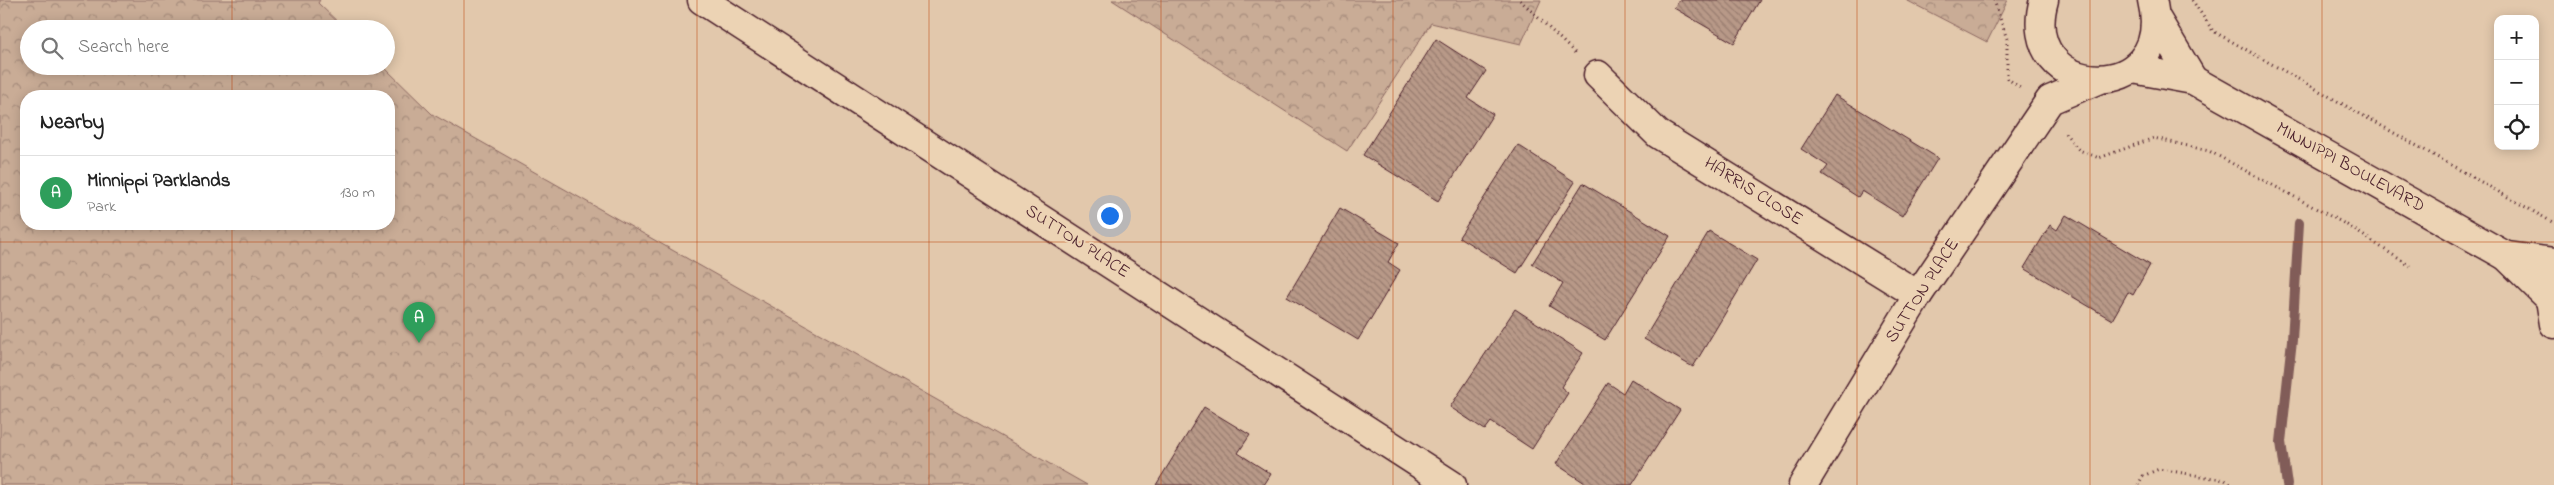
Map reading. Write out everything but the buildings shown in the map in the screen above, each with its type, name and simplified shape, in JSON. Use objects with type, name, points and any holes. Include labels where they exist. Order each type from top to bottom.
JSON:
[{"type":"street","name":"SUTTON PLACE","points":[[702,0],[1452,485]]},
{"type":"street","points":[[2044,0],[2039,17],[2041,36],[2049,53],[2062,68],[2078,77],[2097,80],[2116,78],[2133,69],[2146,55],[2154,38],[2154,9]]},
{"type":"street","name":"MINNIPPI BOULEVARD","points":[[2154,9],[2193,80]]},
{"type":"street","points":[[2049,53],[2048,104],[2097,80]]},
{"type":"street","name":"MINNIPPI BOULEVARD","points":[[2133,69],[2193,80],[2506,256],[2553,301]]},
{"type":"street","name":"HARRIS CLOSE","points":[[1598,75],[1658,134],[1918,295]]},
{"type":"street","name":"SUTTON PLACE","points":[[1803,485],[1918,295],[2048,104]]},
{"type":"street","name":"MINNIPPI BOULEVARD","points":[[2506,256],[2554,262]]},
{"type":"path","points":[[1520,0],[1598,75]]},
{"type":"path","points":[[1994,0],[2007,39],[2007,78],[2048,104],[2079,150],[2099,158],[2154,138],[2209,152],[2347,225],[2410,266]]},
{"type":"path","points":[[2192,0],[2213,31],[2554,223]]},
{"type":"path","points":[[2138,485],[2143,476],[2158,469],[2225,480],[2232,485]]},
{"type":"green space","points":[[0,0],[320,0],[318,3],[336,20],[20,20],[20,75],[392,75],[432,114],[1087,485],[0,485]]},
{"type":"green space","points":[[1112,0],[1541,0],[1521,44],[1431,23],[1347,151]]},
{"type":"green space","points":[[1906,0],[2008,0],[1987,42]]},
{"type":"waterway","points":[[2287,485],[2281,442],[2292,340],[2299,223]]},
{"type":"place","name":"Minnippi Parklands","points":[[419,343]]}]
